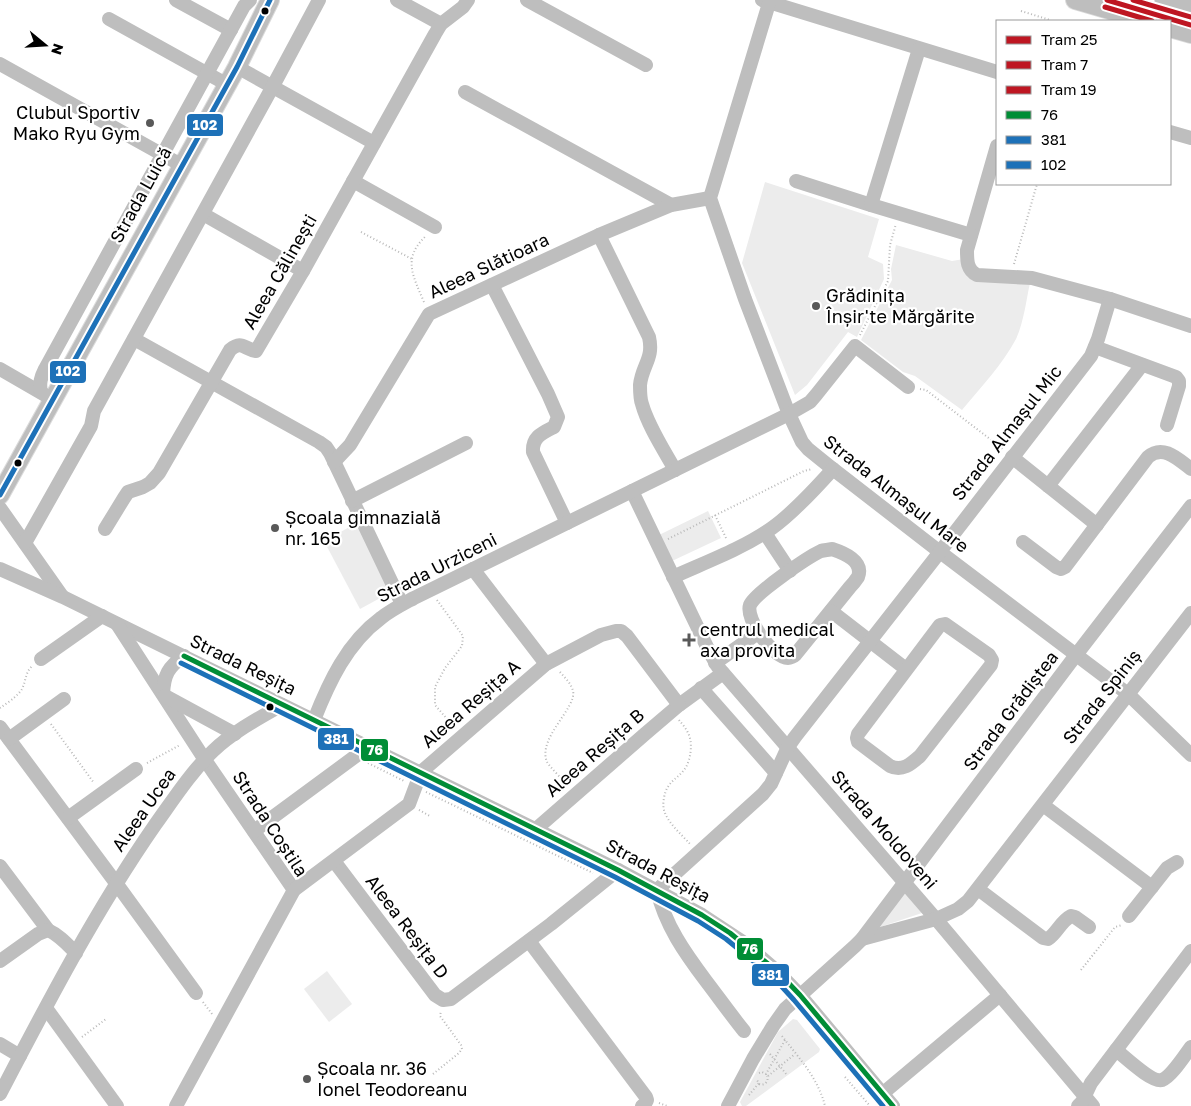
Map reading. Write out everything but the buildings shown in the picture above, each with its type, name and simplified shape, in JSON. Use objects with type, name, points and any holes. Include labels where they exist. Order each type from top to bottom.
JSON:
[{"type":"main road","name":"Strada Luică","points":[[0,495],[47,396],[183,166],[238,67],[270,0]]},
{"type":"main road","points":[[1075,0],[1144,20]]},
{"type":"main road","points":[[1164,0],[1191,8]]},
{"type":"main road","points":[[1171,28],[1191,34]]},
{"type":"street","points":[[176,0],[231,30]]},
{"type":"street","name":"Strada Luică","points":[[47,396],[39,386],[45,369],[244,6],[250,0]]},
{"type":"street","points":[[25,543],[91,426],[94,411],[319,0]]},
{"type":"street","points":[[397,0],[441,24]]},
{"type":"street","name":"Aleea Călinești","points":[[105,530],[128,492],[150,483],[158,473],[230,350],[235,346],[241,345],[256,351],[303,271],[426,48],[441,24],[463,7],[468,0]]},
{"type":"street","points":[[527,0],[646,66]]},
{"type":"street","points":[[710,198],[767,1],[996,72]]},
{"type":"street","points":[[109,19],[228,85]]},
{"type":"street","points":[[871,205],[919,48]]},
{"type":"street","points":[[0,64],[183,166]]},
{"type":"street","points":[[238,67],[374,143]]},
{"type":"street","points":[[465,92],[672,205]]},
{"type":"street","points":[[1171,132],[1191,138]]},
{"type":"street","points":[[996,149],[967,250],[969,269],[972,272],[977,275],[1032,278],[1110,299],[1191,326]]},
{"type":"street","points":[[353,180],[435,228]]},
{"type":"street","points":[[796,181],[971,234]]},
{"type":"street","name":"Aleea Slătioara","points":[[334,462],[350,445],[429,314],[599,235],[672,205],[710,198]]},
{"type":"street","name":"Strada Almașul Mare","points":[[710,198],[745,299],[789,414],[802,442],[831,468],[1128,694],[1191,755]]},
{"type":"street","points":[[203,214],[303,271]]},
{"type":"street","points":[[599,235],[649,337],[651,346],[650,358],[642,375],[640,386],[641,403],[674,470]]},
{"type":"street","points":[[492,285],[558,417],[554,428],[540,435],[533,444],[533,452],[567,523]]},
{"type":"street","name":"Strada Almașul Mic","points":[[657,890],[763,794],[776,773],[788,747],[1091,356],[1110,299]]},
{"type":"street","points":[[134,339],[326,447],[402,604]]},
{"type":"street","points":[[855,346],[908,387]]},
{"type":"street","name":"Strada Urziceni","points":[[314,720],[333,677],[347,653],[380,618],[402,604],[810,402],[855,346]]},
{"type":"street","points":[[1095,347],[1176,377],[1179,381],[1179,386],[1166,425]]},
{"type":"street","points":[[1048,486],[1142,364]]},
{"type":"street","points":[[0,369],[47,396]]},
{"type":"street","points":[[352,501],[466,443]]},
{"type":"street","points":[[1023,542],[1056,567],[1065,567],[1152,453],[1158,451],[1166,452],[1191,468]]},
{"type":"street","points":[[1012,457],[1097,525]]},
{"type":"street","points":[[673,577],[765,533],[783,519],[831,468]]},
{"type":"street","name":"Strada Moldoveni","points":[[632,491],[719,668],[1000,995],[1085,1103]]},
{"type":"street","name":"Strada Grădiștea","points":[[728,1106],[743,1076],[785,1009],[862,939],[1191,506]]},
{"type":"street","points":[[0,508],[62,597]]},
{"type":"street","points":[[765,533],[790,571]]},
{"type":"street","points":[[832,550],[851,557],[859,570],[858,577],[831,611],[795,655],[789,658],[775,652],[758,633],[750,616],[749,606],[756,597],[790,571],[821,551],[832,550]]},
{"type":"street","name":"Strada Reșița","points":[[0,569],[102,616],[421,772],[618,870],[702,915],[743,942],[768,963],[800,995],[893,1106]]},
{"type":"street","name":"Aleea Reșița A","points":[[421,772],[548,662],[473,569]]},
{"type":"street","points":[[831,611],[906,669]]},
{"type":"street","name":"Strada Spiniș","points":[[936,919],[964,905],[978,889],[1191,613]]},
{"type":"street","points":[[41,659],[102,616]]},
{"type":"street","name":"Strada Coștila","points":[[116,623],[191,739],[294,890],[220,1024],[182,1104]]},
{"type":"street","points":[[945,624],[989,655],[992,660],[991,665],[927,748],[914,762],[902,769],[896,769],[858,742],[857,738],[858,734],[906,669],[940,625],[945,624]]},
{"type":"street","points":[[548,662],[601,635],[620,631],[627,636],[675,708]]},
{"type":"street","name":"Aleea Reșița B","points":[[536,829],[675,708],[701,688],[719,668],[758,633]]},
{"type":"street","points":[[184,656],[174,663],[168,671],[164,682],[163,694],[235,734]]},
{"type":"street","points":[[701,688],[776,773]]},
{"type":"street","points":[[10,739],[64,699]]},
{"type":"street","name":"Aleea Ucea","points":[[0,1094],[116,883],[172,801],[205,760],[221,744],[282,705]]},
{"type":"street","name":"Aleea Ucea","points":[[0,727],[196,993]]},
{"type":"street","points":[[254,832],[368,747]]},
{"type":"street","name":"Aleea Ucea","points":[[68,818],[136,769]]},
{"type":"street","points":[[294,890],[410,804],[421,772]]},
{"type":"street","points":[[1043,805],[1152,887]]},
{"type":"street","name":"Aleea Reșița D","points":[[334,861],[435,995],[443,1000],[452,999],[618,870]]},
{"type":"street","points":[[1129,916],[1167,868],[1177,862]]},
{"type":"street","points":[[0,866],[48,930],[61,938],[76,953]]},
{"type":"street","points":[[978,889],[1043,938],[1048,939],[1052,936],[1066,918],[1070,916],[1075,917],[1088,927]]},
{"type":"street","points":[[657,890],[663,911],[678,942],[744,1032]]},
{"type":"street","name":"Strada Grădiștea","points":[[862,939],[936,919]]},
{"type":"street","points":[[0,961],[38,934],[48,930]]},
{"type":"street","points":[[529,940],[646,1097],[647,1100],[642,1106]]},
{"type":"street","name":"Strada Moldoveni","points":[[1085,1103],[1091,1083],[1191,951]]},
{"type":"street","points":[[882,1094],[1000,995]]},
{"type":"street","points":[[46,1008],[117,1106]]},
{"type":"street","points":[[0,1044],[20,1056]]},
{"type":"street","points":[[1116,1050],[1150,1077],[1164,1080],[1191,1047]]},
{"type":"path","points":[[1021,11],[1050,20]]},
{"type":"path","points":[[1012,277],[1016,256],[1037,185]]},
{"type":"path","points":[[855,346],[888,281],[890,245],[899,213]]},
{"type":"path","points":[[429,314],[413,274],[411,264],[413,253],[421,241],[435,228]]},
{"type":"path","points":[[361,232],[412,259]]},
{"type":"path","points":[[908,387],[926,390],[1012,457]]},
{"type":"path","points":[[657,544],[804,471],[831,468]]},
{"type":"path","points":[[715,515],[731,550]]},
{"type":"path","points":[[430,590],[463,636],[462,646],[445,668],[435,687],[435,705],[462,736]]},
{"type":"path","points":[[0,708],[19,693],[28,670],[41,659]]},
{"type":"path","points":[[548,662],[569,681],[574,693],[572,702],[556,724],[548,740],[547,762],[575,795]]},
{"type":"path","points":[[675,708],[688,732],[690,740],[689,758],[686,768],[665,791],[663,802],[665,813],[670,821],[698,853]]},
{"type":"path","points":[[43,714],[101,794]]},
{"type":"path","points":[[136,769],[191,739]]},
{"type":"path","points":[[355,757],[606,879]]},
{"type":"path","points":[[1081,970],[1115,927],[1122,926],[1129,916]]},
{"type":"path","points":[[196,993],[220,1024]]},
{"type":"path","points":[[433,1074],[462,1049],[440,1016],[443,1000]]},
{"type":"path","points":[[72,1045],[106,1019]]},
{"type":"path","points":[[773,1026],[812,1075],[825,1106]]},
{"type":"path","points":[[759,1083],[762,1085],[768,1080],[767,1075],[785,1040]]},
{"type":"path","points":[[768,1052],[787,1075]]},
{"type":"path","points":[[767,1075],[795,1053]]},
{"type":"path","points":[[759,1083],[756,1079],[760,1072],[767,1075]]},
{"type":"path","points":[[845,1077],[870,1106]]},
{"type":"path","points":[[748,1096],[759,1083]]},
{"type":"shaded area","name":"Grădinița Înșir'te Mărgărite","points":[[765,182],[879,219],[868,257],[883,264],[884,279],[857,337],[848,332],[807,385],[795,395],[742,263]]},
{"type":"shaded area","points":[[896,245],[952,261],[964,259],[966,268],[1030,283],[1023,318],[1016,339],[998,367],[962,410],[915,376],[903,372],[861,340],[892,280],[891,269]]},
{"type":"shaded area","points":[[708,511],[721,538],[672,561],[659,535]]},
{"type":"shaded area","points":[[357,523],[393,591],[360,609],[324,541]]},
{"type":"shaded area","points":[[904,892],[922,913],[874,929]]},
{"type":"shaded area","points":[[327,971],[352,1004],[329,1022],[304,989]]},
{"type":"shaded area","points":[[793,1019],[797,1020],[820,1049],[819,1052],[746,1106],[742,1106],[740,1102],[778,1032]]},
{"type":"tram line","name":"25","points":[[1107,0],[1191,25]]},
{"type":"tram line","name":"19","points":[[1133,0],[1191,17]]},
{"type":"tram line","name":"7","points":[[1105,7],[1149,20]]},
{"type":"transit line","name":"102","points":[[0,495],[237,67],[270,0]]},
{"type":"transit line","name":"76","points":[[184,656],[618,870],[702,915],[730,933],[778,972],[800,995],[893,1106]]},
{"type":"transit line","name":"381","points":[[181,663],[615,877],[698,921],[726,939],[773,977],[883,1106]]},
{"type":"place","name":"Clubul Sportiv Mako Ryu Gym","points":[[150,123]]},
{"type":"place","name":"Grădinița Înșir'te Mărgărite","points":[[816,306]]},
{"type":"place","name":"Școala gimnazială nr. 165","points":[[275,528]]},
{"type":"place","name":"centrul medical axa provita","points":[[689,640]]},
{"type":"place","name":"Școala nr. 36 Ionel Teodoreanu","points":[[307,1079]]}]
